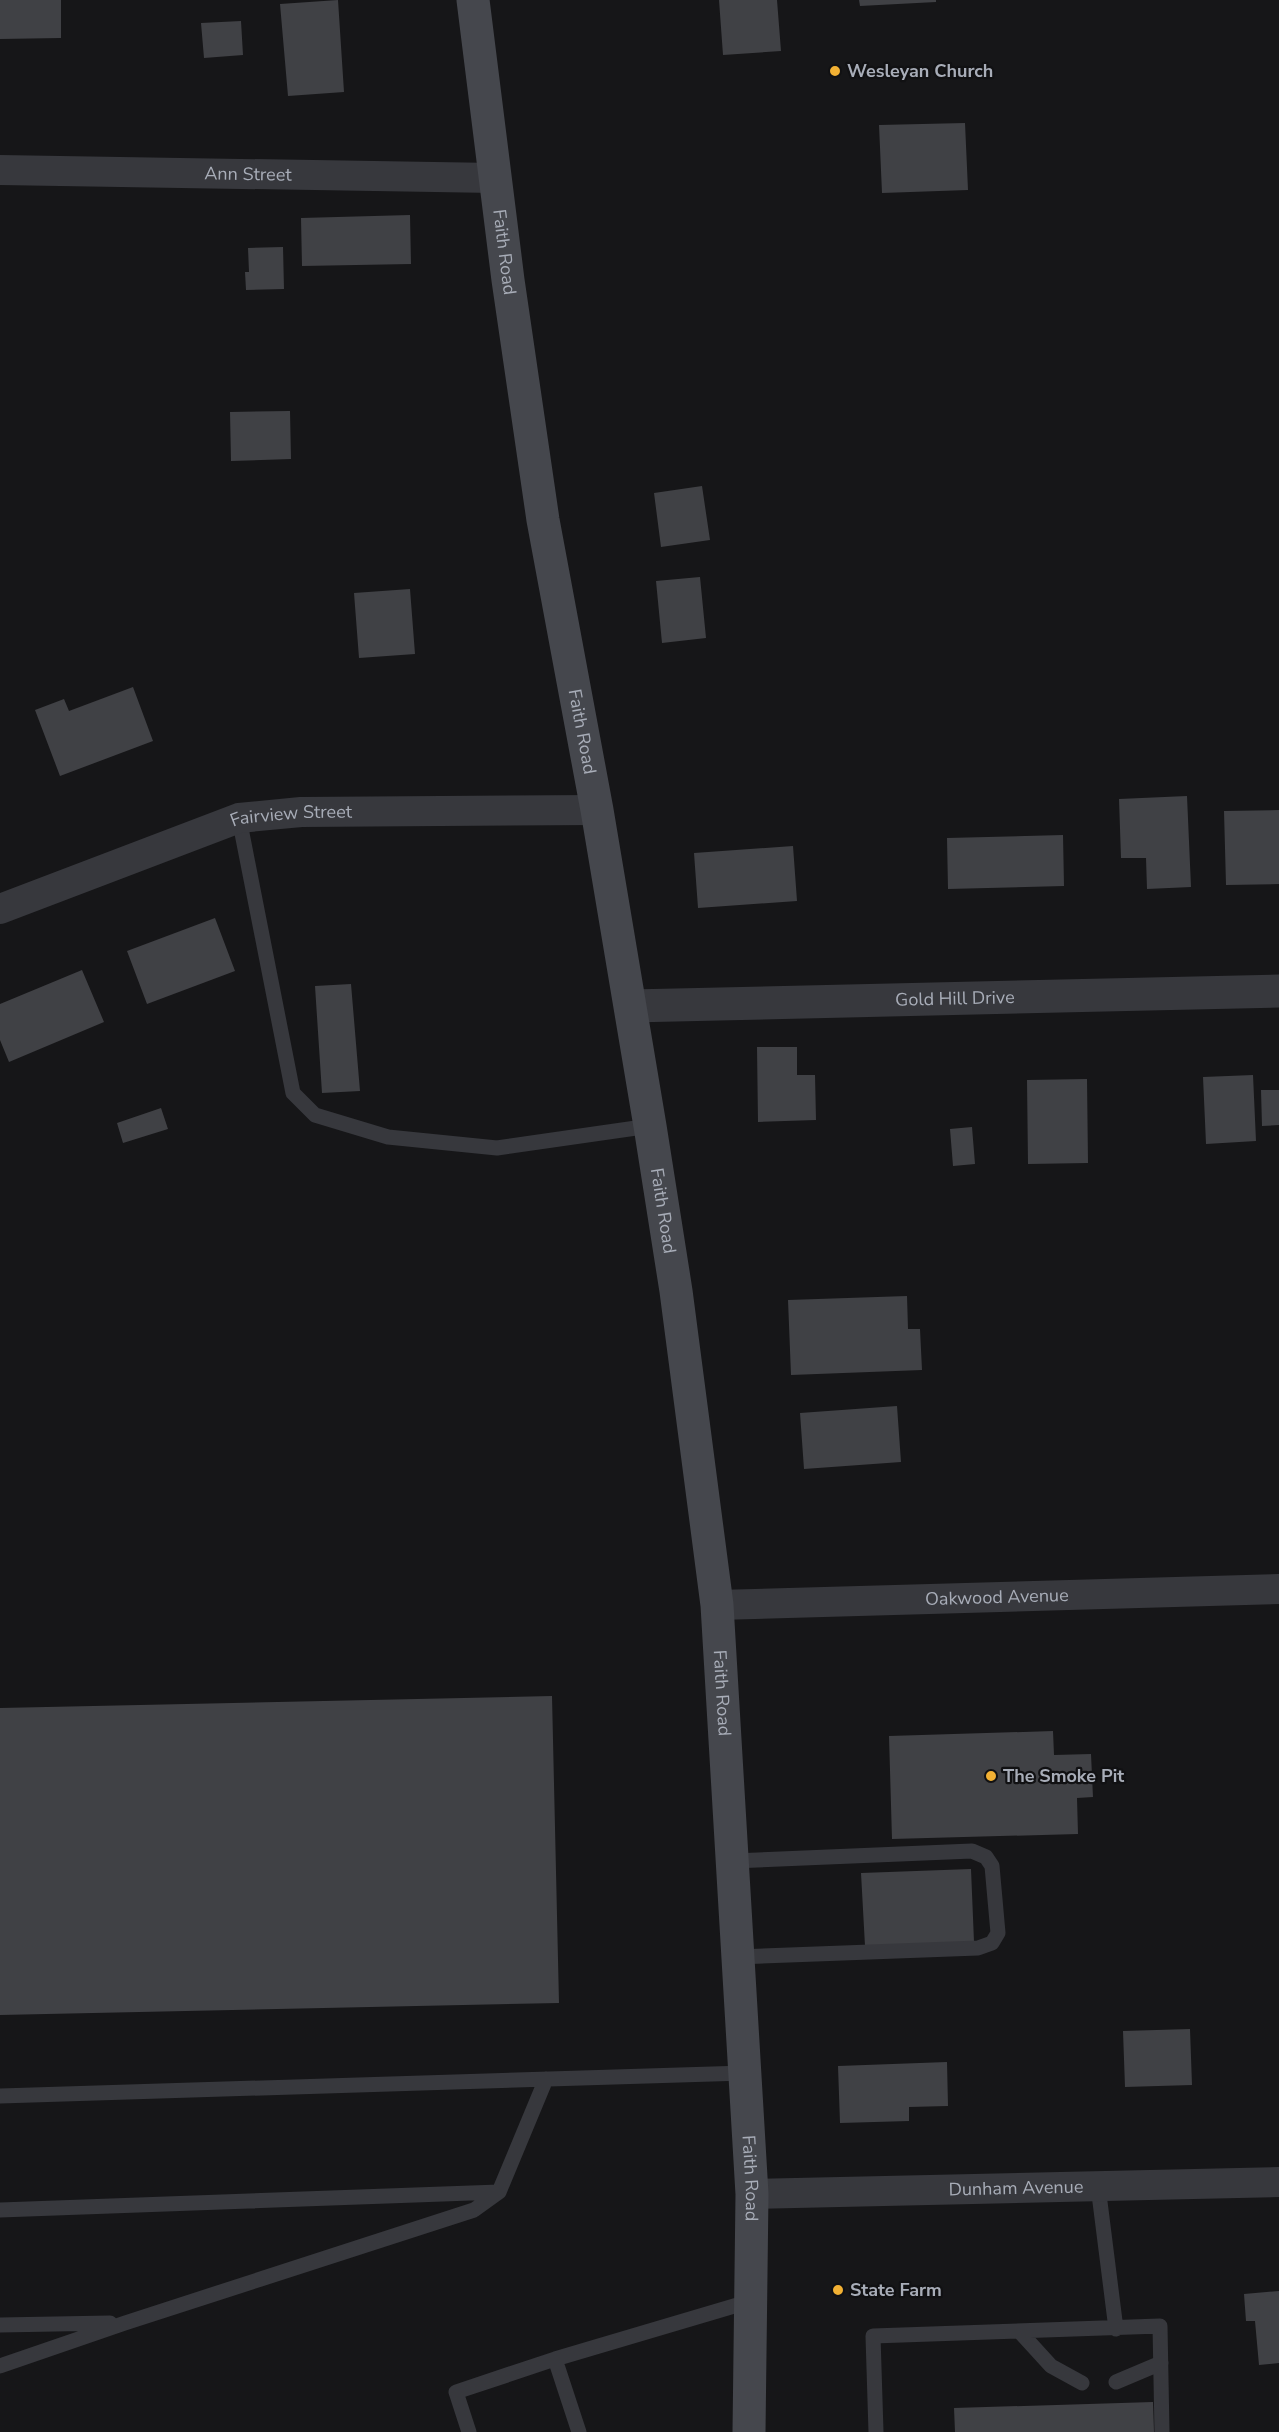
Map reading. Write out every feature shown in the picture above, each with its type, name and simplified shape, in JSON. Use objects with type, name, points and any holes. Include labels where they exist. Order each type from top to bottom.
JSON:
[{"type":"main road","name":"Faith Road","points":[[473,0],[495,178],[543,520],[631,1006],[676,1291],[717,1605],[752,2194],[749,2432]]},
{"type":"street","name":"Ann Street","points":[[0,170],[495,178]]},
{"type":"street","name":"Fairview Street","points":[[0,909],[239,818],[301,812],[597,810]]},
{"type":"street","name":"Gold Hill Drive","points":[[631,1006],[1279,991]]},
{"type":"street","name":"Oakwood Avenue","points":[[717,1605],[1279,1588]]},
{"type":"street","name":"Dunham Avenue","points":[[752,2194],[1279,2182]]},
{"type":"lane","points":[[239,818],[293,1093],[315,1115],[388,1137],[497,1148],[650,1126]]},
{"type":"lane","points":[[732,1861],[972,1851],[986,1857],[992,1866],[998,1933],[992,1943],[978,1948],[738,1957]]},
{"type":"lane","points":[[0,2096],[745,2073]]},
{"type":"lane","points":[[0,2366],[474,2210],[499,2192],[546,2079]]},
{"type":"lane","points":[[1098,2186],[1116,2329]]},
{"type":"lane","points":[[0,2211],[499,2192]]},
{"type":"lane","points":[[469,2432],[456,2392],[555,2359],[751,2301]]},
{"type":"lane","points":[[0,2325],[125,2323]]},
{"type":"lane","points":[[876,2432],[873,2336],[1160,2326],[1162,2432]]},
{"type":"lane","points":[[1020,2332],[1051,2366],[1082,2384]]},
{"type":"lane","points":[[555,2359],[579,2432]]},
{"type":"lane","points":[[1116,2382],[1161,2363]]},
{"type":"building","points":[[0,0],[61,0],[61,38],[0,39]]},
{"type":"building","points":[[338,0],[344,92],[288,96],[280,4]]},
{"type":"building","points":[[719,0],[777,0],[781,51],[723,55]]},
{"type":"building","points":[[859,0],[936,0],[936,2],[860,6]]},
{"type":"building","points":[[241,21],[243,55],[204,58],[201,23]]},
{"type":"building","points":[[965,123],[968,190],[882,193],[879,125]]},
{"type":"building","points":[[410,215],[411,264],[302,266],[301,218]]},
{"type":"building","points":[[283,247],[284,289],[246,290],[245,272],[249,272],[248,248]]},
{"type":"building","points":[[290,411],[291,459],[231,461],[230,412]]},
{"type":"building","points":[[702,486],[710,540],[661,547],[654,493]]},
{"type":"building","points":[[700,577],[706,638],[662,643],[656,581]]},
{"type":"building","points":[[410,589],[415,654],[359,658],[354,593]]},
{"type":"building","points":[[133,687],[153,741],[60,776],[35,710],[64,699],[69,711]]},
{"type":"building","points":[[1187,796],[1191,887],[1147,889],[1146,858],[1121,858],[1119,799]]},
{"type":"building","points":[[1279,810],[1279,884],[1226,885],[1224,811]]},
{"type":"building","points":[[1063,835],[1064,886],[948,889],[947,838]]},
{"type":"building","points":[[793,846],[797,901],[698,908],[694,853]]},
{"type":"building","points":[[215,918],[235,971],[147,1004],[127,951]]},
{"type":"building","points":[[82,970],[104,1022],[9,1062],[0,1040],[0,1004]]},
{"type":"building","points":[[351,984],[360,1091],[322,1093],[315,986]]},
{"type":"building","points":[[757,1047],[797,1047],[797,1075],[815,1075],[816,1120],[758,1122]]},
{"type":"building","points":[[1253,1075],[1256,1141],[1206,1144],[1203,1077]]},
{"type":"building","points":[[1087,1079],[1088,1163],[1028,1164],[1027,1080]]},
{"type":"building","points":[[1261,1090],[1279,1090],[1279,1125],[1262,1126]]},
{"type":"building","points":[[161,1108],[168,1129],[123,1143],[117,1123]]},
{"type":"building","points":[[972,1127],[975,1164],[953,1166],[950,1129]]},
{"type":"building","points":[[907,1296],[908,1329],[920,1329],[922,1370],[791,1375],[788,1300]]},
{"type":"building","points":[[897,1406],[901,1462],[804,1469],[800,1413]]},
{"type":"building","points":[[552,1696],[559,2003],[0,2015],[0,1708]]},
{"type":"building","name":"The Smoke Pit","points":[[1053,1731],[1054,1755],[1091,1754],[1093,1797],[1077,1798],[1078,1834],[892,1839],[889,1736]]},
{"type":"building","points":[[971,1869],[974,1942],[865,1946],[861,1873]]},
{"type":"building","points":[[1190,2029],[1192,2085],[1125,2087],[1123,2031]]},
{"type":"building","points":[[947,2062],[948,2106],[909,2107],[909,2121],[840,2123],[838,2066]]},
{"type":"building","points":[[1279,2291],[1279,2363],[1259,2365],[1255,2321],[1246,2321],[1244,2294]]},
{"type":"building","points":[[1153,2402],[1154,2432],[955,2432],[954,2408]]},
{"type":"place","name":"Wesleyan Church","points":[[835,71]]},
{"type":"place","name":"The Smoke Pit","points":[[991,1776]]},
{"type":"place","name":"State Farm","points":[[838,2290]]}]
